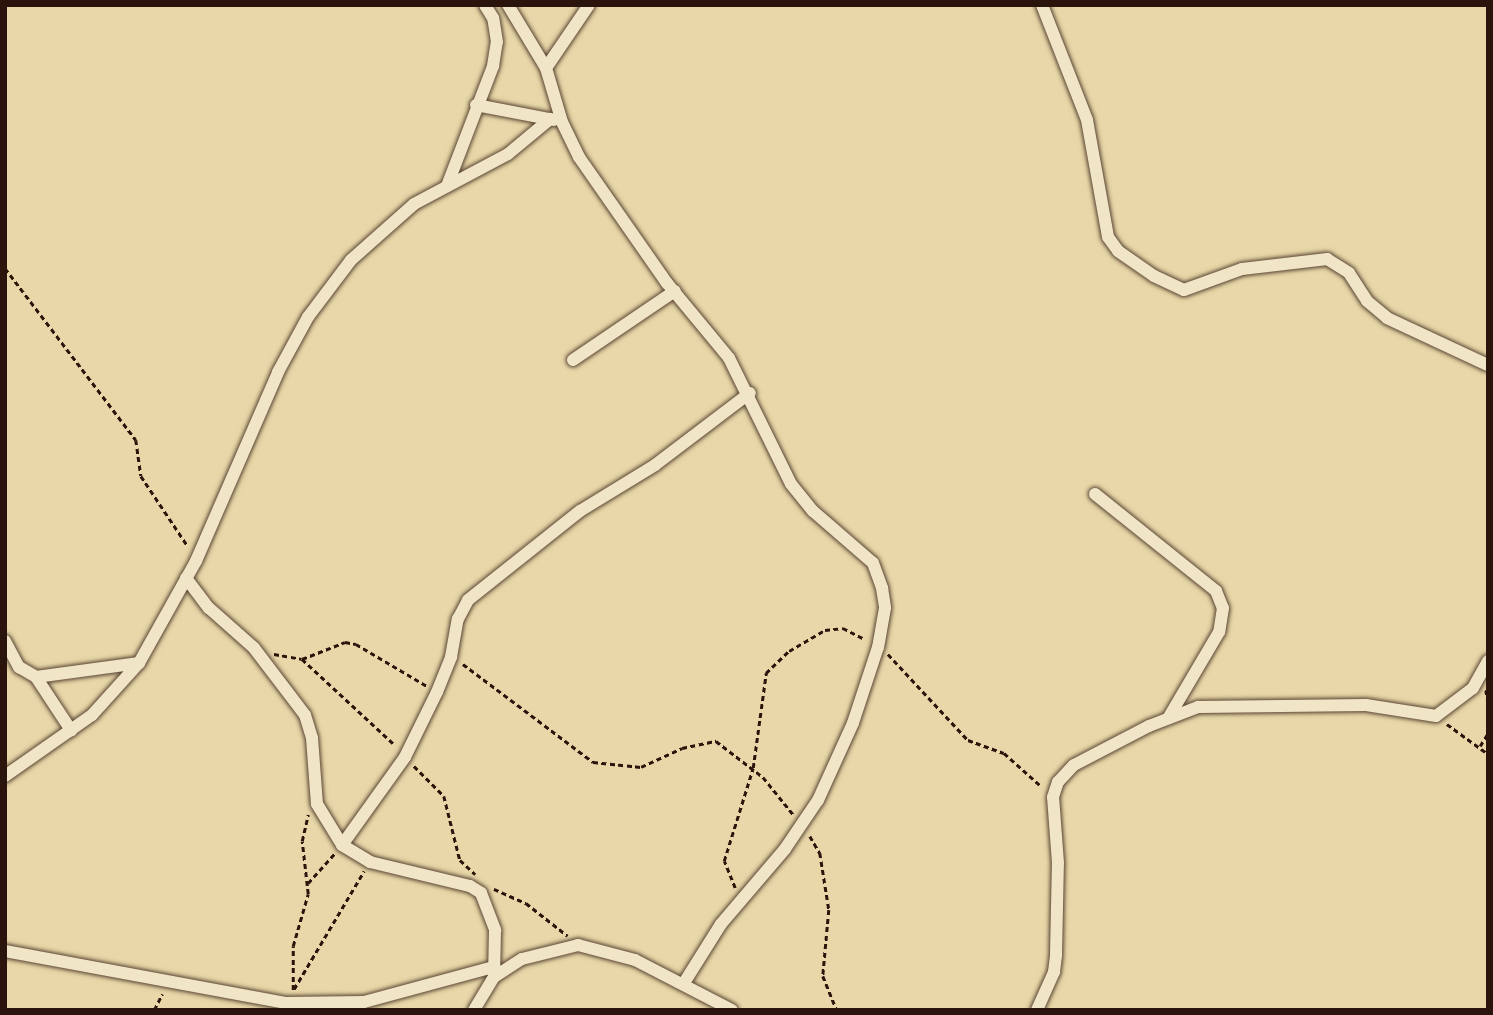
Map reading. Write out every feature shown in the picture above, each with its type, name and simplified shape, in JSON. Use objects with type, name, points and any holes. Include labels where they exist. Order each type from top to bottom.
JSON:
[{"type":"street","points":[[447,186],[497,42],[493,18],[485,5]]},
{"type":"street","points":[[508,5],[546,68],[556,120],[604,195],[729,358],[750,393],[791,484],[813,511],[873,563],[886,608],[878,647],[853,723],[802,826],[741,897],[684,983]]},
{"type":"street","points":[[546,68],[589,5]]},
{"type":"street","points":[[1042,5],[1087,120],[1108,237],[1118,251],[1154,276],[1184,290],[1242,269],[1309,257],[1327,259],[1349,273],[1367,301],[1387,318],[1488,365]]},
{"type":"street","points":[[476,105],[556,120]]},
{"type":"street","points":[[5,776],[71,730],[116,693],[139,663],[196,561],[278,372],[308,317],[351,260],[385,226],[447,186],[508,153],[556,120]]},
{"type":"street","points":[[573,360],[675,291]]},
{"type":"street","points":[[342,845],[405,757],[437,692],[451,657],[458,619],[468,600],[580,511],[655,465],[750,393]]},
{"type":"street","points":[[1094,494],[1216,591],[1223,608],[1219,632],[1168,718]]},
{"type":"street","points":[[186,578],[209,608],[254,648],[305,715],[312,738],[317,804],[342,845],[370,862],[470,886],[481,893],[495,930],[494,972],[474,1010]]},
{"type":"street","points":[[5,641],[19,667],[36,677],[71,730]]},
{"type":"street","points":[[1037,1010],[1054,972],[1056,955],[1058,863],[1053,797],[1058,782],[1074,765],[1168,718],[1198,707],[1366,705],[1436,716],[1473,688],[1488,662]]},
{"type":"street","points":[[36,677],[139,663]]},
{"type":"street","points":[[5,951],[166,984],[285,1003],[363,1002],[494,972],[522,959],[578,945],[607,949],[684,983],[732,1010]]},
{"type":"path","points":[[5,268],[136,440],[141,476],[196,561]]},
{"type":"path","points":[[741,897],[723,861],[753,768],[766,673],[789,651],[825,630],[843,628],[878,647],[916,681],[968,740],[1017,761],[1053,797]]},
{"type":"path","points":[[302,659],[345,642],[356,644],[437,692]]},
{"type":"path","points":[[254,648],[302,659],[359,708],[444,796],[460,860],[480,878]]},
{"type":"path","points":[[451,657],[498,687],[554,737],[593,762],[641,767],[682,748],[716,741],[753,768],[802,826],[820,853],[829,910],[822,976],[837,1010]]},
{"type":"path","points":[[1436,716],[1488,754]]},
{"type":"path","points":[[1480,746],[1488,733]]},
{"type":"path","points":[[293,990],[293,946],[308,883],[302,841],[307,816],[317,804]]},
{"type":"path","points":[[308,883],[342,845]]},
{"type":"path","points":[[285,1003],[370,862]]},
{"type":"path","points":[[491,887],[526,903],[578,945]]},
{"type":"path","points":[[155,1010],[166,984]]}]
